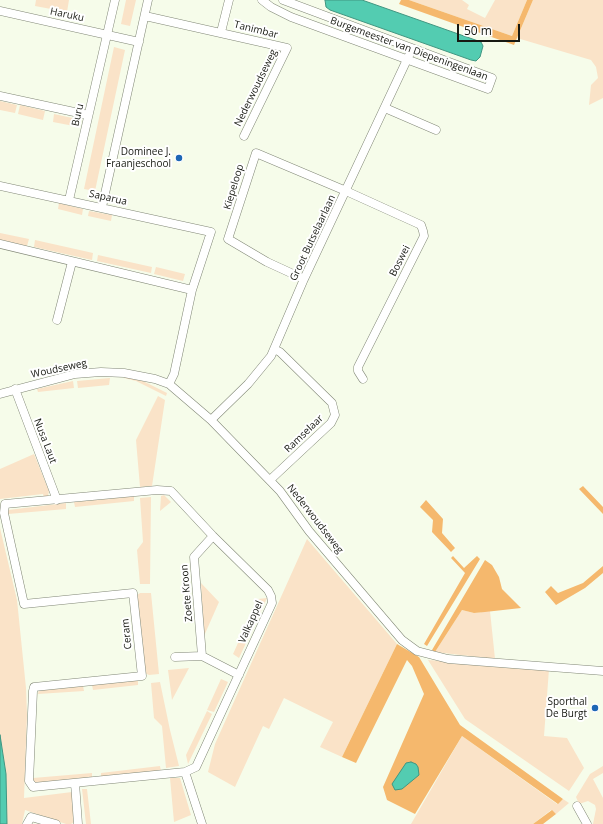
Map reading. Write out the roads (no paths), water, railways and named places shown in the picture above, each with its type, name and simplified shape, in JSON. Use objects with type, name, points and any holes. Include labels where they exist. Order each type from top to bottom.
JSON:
[{"type":"street","name":"Buru","points":[[69,200],[115,0]]},
{"type":"street","points":[[102,207],[148,0]]},
{"type":"street","name":"Tanimbar","points":[[221,32],[229,0]]},
{"type":"street","name":"Burgemeester van Diepeningenlaan","points":[[262,0],[270,7],[291,17],[488,89],[492,78],[283,0]]},
{"type":"street","name":"Haruku","points":[[0,11],[107,34]]},
{"type":"street","name":"Tanimbar","points":[[145,16],[287,48]]},
{"type":"street","points":[[107,34],[139,42]]},
{"type":"street","name":"Nederwoudseweg","points":[[244,136],[287,48]]},
{"type":"street","name":"Groot Butselaarlaan","points":[[211,420],[248,384],[271,356],[304,279],[412,49]]},
{"type":"street","points":[[0,96],[88,115]]},
{"type":"street","points":[[385,108],[436,130]]},
{"type":"street","name":"Kiepeloop","points":[[304,279],[267,262],[228,239],[256,153],[346,191]]},
{"type":"street","name":"Saparua","points":[[0,186],[102,207],[211,232],[192,290]]},
{"type":"street","name":"Boswei","points":[[346,191],[421,225],[424,236],[358,367],[358,371],[363,379]]},
{"type":"street","points":[[0,244],[192,290],[174,374],[169,384]]},
{"type":"street","points":[[58,320],[72,262]]},
{"type":"street","name":"Ramselaar","points":[[270,480],[331,423],[335,415],[332,403],[280,352],[274,349]]},
{"type":"street","name":"Woudseweg","points":[[0,394],[75,374],[101,372],[124,373],[155,379],[169,384]]},
{"type":"street","name":"Nederwoudseweg","points":[[169,384],[211,420],[270,480],[309,531],[397,634],[417,651],[448,659],[603,671]]},
{"type":"street","name":"Nusa Laut","points":[[15,389],[57,500]]},
{"type":"street","name":"Ceram","points":[[157,490],[5,504],[4,513],[24,604],[133,593],[142,676],[34,687],[29,781],[33,787],[185,772]]},
{"type":"street","name":"Valkappel","points":[[157,490],[171,491],[213,536],[268,590],[272,603],[196,767],[185,772]]},
{"type":"street","name":"Zoete Kroon","points":[[202,656],[194,557],[213,536]]},
{"type":"street","points":[[175,657],[202,656],[239,675]]},
{"type":"street","points":[[185,772],[202,824]]},
{"type":"street","points":[[75,783],[78,824]]},
{"type":"street","points":[[577,806],[587,824]]},
{"type":"street","points":[[27,824],[31,817],[56,824]]},
{"type":"water","points":[[325,0],[362,0],[481,42],[483,46],[480,57],[476,61],[471,60],[330,10],[326,7]]},
{"type":"water","points":[[0,735],[6,774],[7,824],[0,824]]},
{"type":"water","points":[[411,762],[416,764],[418,767],[419,775],[402,789],[395,790],[392,784],[406,763]]},
{"type":"place","name":"Dominee J. Fraanjeschool","points":[[179,158]]},
{"type":"place","name":"Sporthal De Burgt","points":[[595,708]]}]
